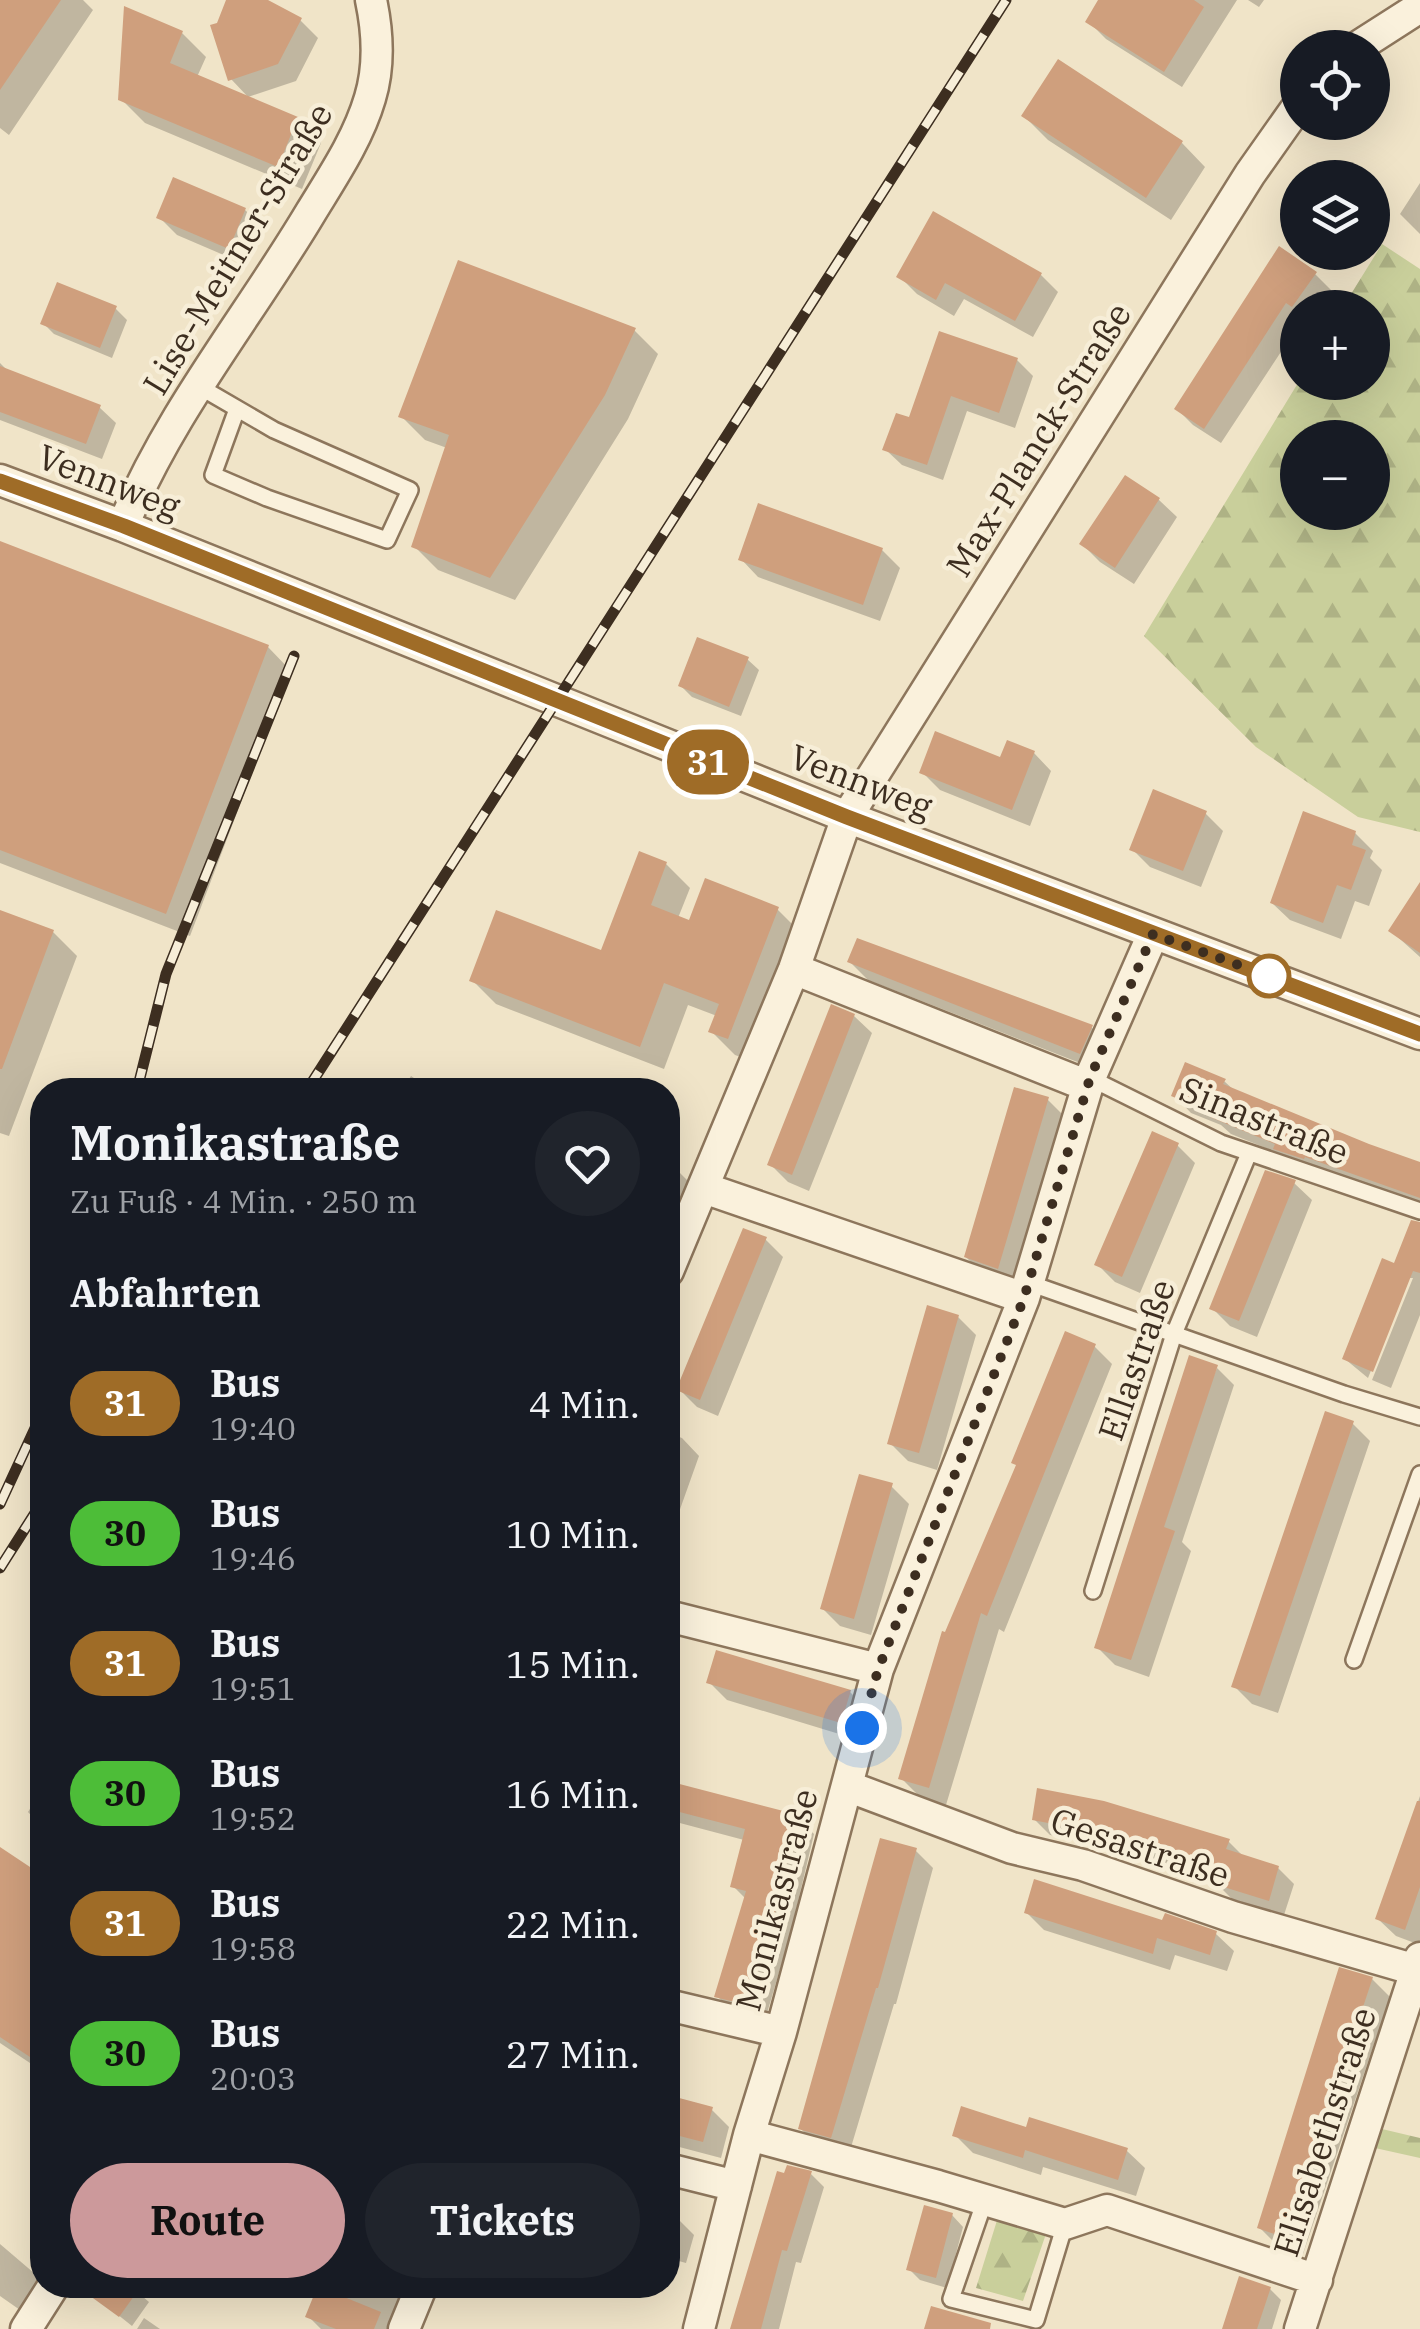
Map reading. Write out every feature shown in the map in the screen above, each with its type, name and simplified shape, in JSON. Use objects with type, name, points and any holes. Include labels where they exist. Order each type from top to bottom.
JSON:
[{"type":"street","name":"Lise-Meitner-Straße","points":[[124,526],[140,485],[298,234],[356,133],[370,98],[377,61],[377,28],[371,0]]},
{"type":"street","points":[[1385,30],[1420,8]]},
{"type":"street","name":"Max-Planck-Straße","points":[[680,1243],[794,969],[847,817],[1280,132]]},
{"type":"street","name":"Vennweg","points":[[0,480],[124,526],[847,817],[1420,1034]]},
{"type":"street","name":"Monikastraße","points":[[699,2329],[878,1670],[1026,1290],[1089,1082],[1153,934]]},
{"type":"street","points":[[794,969],[1089,1082]]},
{"type":"street","points":[[704,1188],[1026,1290]]},
{"type":"street","points":[[680,1619],[878,1670]]},
{"type":"street","name":"Gesastraße","points":[[847,1786],[1012,1848],[1083,1865],[1232,1917],[1418,1964]]},
{"type":"street","name":"Elisabethstraße","points":[[1300,2329],[1418,1964]]},
{"type":"street","points":[[680,2008],[780,2032]]},
{"type":"street","points":[[749,2135],[1065,2224],[1106,2210],[1317,2280]]},
{"type":"street","points":[[680,2172],[736,2186]]},
{"type":"street","points":[[39,2325],[49,2298]]},
{"type":"street","points":[[404,2329],[417,2298]]},
{"type":"lane","points":[[200,387],[238,409],[274,430],[410,490],[388,540],[213,475],[238,409]]},
{"type":"lane","name":"Sinastraße","points":[[1089,1082],[1221,1143],[1420,1211]]},
{"type":"lane","name":"Ellastraße","points":[[1093,1591],[1174,1334],[1249,1153]]},
{"type":"lane","points":[[1026,1290],[1174,1334],[1420,1417]]},
{"type":"lane","points":[[1354,1660],[1420,1474]]},
{"type":"lane","points":[[984,2200],[950,2300],[1036,2320],[1065,2224]]},
{"type":"green space","points":[[1390,249],[1420,269],[1420,832],[1358,817],[1256,747],[1144,636],[1288,400],[1390,400],[1390,290],[1354,290],[1366,270],[1390,270]]},
{"type":"green space","points":[[1382,2129],[1420,2138],[1420,2158],[1375,2148]]},
{"type":"green space","points":[[999,2214],[1048,2228],[1023,2301],[976,2288]]},
{"type":"building","points":[[0,0],[61,0],[0,90]]},
{"type":"building","points":[[226,0],[268,0],[302,18],[278,64],[228,81],[210,25],[217,23]]},
{"type":"building","points":[[1098,0],[1194,0],[1204,7],[1164,72],[1085,22]]},
{"type":"building","points":[[124,6],[183,31],[170,63],[298,117],[278,167],[118,100]]},
{"type":"building","points":[[1058,59],[1183,141],[1146,198],[1021,116]]},
{"type":"building","points":[[173,177],[246,208],[229,249],[156,218]]},
{"type":"building","points":[[933,211],[1042,273],[1015,321],[945,283],[936,300],[896,277]]},
{"type":"building","points":[[1279,246],[1280,270],[1317,272],[1304,290],[1280,290],[1280,312],[1204,429],[1174,409]]},
{"type":"building","points":[[458,260],[636,328],[605,395],[490,578],[411,547],[449,435],[398,417]]},
{"type":"building","points":[[57,282],[117,306],[100,348],[40,324]]},
{"type":"building","points":[[939,331],[1018,358],[999,413],[951,396],[927,465],[882,450],[896,413],[909,417]]},
{"type":"building","points":[[0,366],[101,405],[86,444],[0,412]]},
{"type":"building","points":[[1125,475],[1160,498],[1115,568],[1079,544]]},
{"type":"building","points":[[758,503],[883,548],[863,605],[738,560]]},
{"type":"building","points":[[0,541],[269,645],[166,914],[0,850]]},
{"type":"building","points":[[697,637],[749,657],[729,707],[678,686]]},
{"type":"building","points":[[935,731],[1000,757],[1007,740],[1035,751],[1012,810],[919,773]]},
{"type":"building","points":[[1153,789],[1207,811],[1183,871],[1129,850]]},
{"type":"building","points":[[1303,811],[1356,831],[1352,845],[1366,850],[1351,890],[1337,885],[1323,923],[1270,903]]},
{"type":"building","points":[[639,851],[667,862],[651,905],[689,920],[705,878],[779,907],[728,1039],[708,1032],[719,1004],[664,983],[640,1047],[469,981],[496,910],[601,950]]},
{"type":"building","points":[[1420,882],[1420,953],[1388,931]]},
{"type":"building","points":[[0,910],[54,930],[2,1069],[0,1069]]},
{"type":"building","points":[[857,938],[1093,1025],[1080,1054],[847,962]]},
{"type":"building","points":[[831,1004],[855,1014],[792,1175],[767,1165]]},
{"type":"building","points":[[1185,1062],[1226,1079],[1223,1084],[1420,1162],[1420,1198],[1273,1149],[1275,1144],[1171,1096]]},
{"type":"building","points":[[1014,1087],[1049,1097],[998,1269],[964,1257]]},
{"type":"building","points":[[1152,1131],[1179,1143],[1122,1277],[1094,1265]]},
{"type":"building","points":[[1265,1170],[1296,1180],[1239,1321],[1209,1309]]},
{"type":"building","points":[[1411,1220],[1420,1222],[1420,1273],[1413,1271],[1373,1372],[1342,1359],[1382,1258],[1394,1263]]},
{"type":"building","points":[[743,1228],[767,1237],[700,1400],[680,1392],[680,1380]]},
{"type":"building","points":[[927,1305],[959,1315],[919,1453],[887,1444]]},
{"type":"building","points":[[1065,1331],[1096,1344],[987,1616],[981,1613],[929,1788],[898,1779],[942,1631],[945,1632],[1016,1465],[1011,1463]]},
{"type":"building","points":[[1189,1355],[1218,1365],[1164,1527],[1175,1531],[1131,1660],[1094,1648]]},
{"type":"building","points":[[1325,1411],[1354,1421],[1260,1696],[1231,1687]]},
{"type":"building","points":[[859,1474],[893,1483],[854,1619],[820,1609]]},
{"type":"building","points":[[716,1650],[851,1690],[841,1723],[706,1683]]},
{"type":"building","points":[[680,1784],[799,1815],[748,2005],[714,1997],[746,1891],[730,1887],[745,1829],[680,1812]]},
{"type":"building","points":[[1037,1788],[1104,1801],[1230,1839],[1226,1849],[1279,1866],[1269,1901],[1214,1884],[1218,1871],[1118,1840],[1119,1836],[1032,1820]]},
{"type":"building","points":[[1417,1801],[1420,1887],[1405,1930],[1375,1919]]},
{"type":"building","points":[[880,1838],[917,1848],[831,2138],[798,2129]]},
{"type":"building","points":[[0,1847],[30,1867],[30,2057],[0,2037]]},
{"type":"building","points":[[1034,1879],[1162,1920],[1165,1913],[1217,1931],[1210,1955],[1157,1938],[1153,1954],[1024,1913]]},
{"type":"building","points":[[1339,1967],[1373,1977],[1286,2238],[1257,2228]]},
{"type":"building","points":[[680,2098],[713,2107],[703,2142],[680,2136]]},
{"type":"building","points":[[961,2106],[1026,2127],[1029,2117],[1128,2148],[1118,2180],[1025,2150],[1023,2158],[952,2136]]},
{"type":"building","points":[[787,2165],[812,2171],[787,2251],[782,2250],[761,2329],[730,2329],[777,2171],[784,2173]]},
{"type":"building","points":[[924,2205],[953,2213],[936,2278],[906,2270]]},
{"type":"building","points":[[1239,2276],[1271,2287],[1257,2329],[1222,2329]]},
{"type":"building","points":[[93,2298],[133,2298],[119,2317]]},
{"type":"building","points":[[313,2298],[346,2298],[381,2312],[374,2329],[336,2329],[305,2317]]},
{"type":"building","points":[[931,2306],[991,2323],[990,2329],[924,2329]]},
{"type":"railway","points":[[315,1078],[1006,0]]},
{"type":"railway","points":[[140,1078],[166,974],[294,656]]},
{"type":"railway","points":[[0,1504],[30,1439]]},
{"type":"railway","points":[[0,1568],[30,1521]]},
{"type":"bus line","name":"31","points":[[0,481],[124,526],[847,817],[1420,1034]]},
{"type":"route","points":[[862,1728],[878,1670],[1024,1298],[1090,1078],[1153,934],[1269,976]]}]
